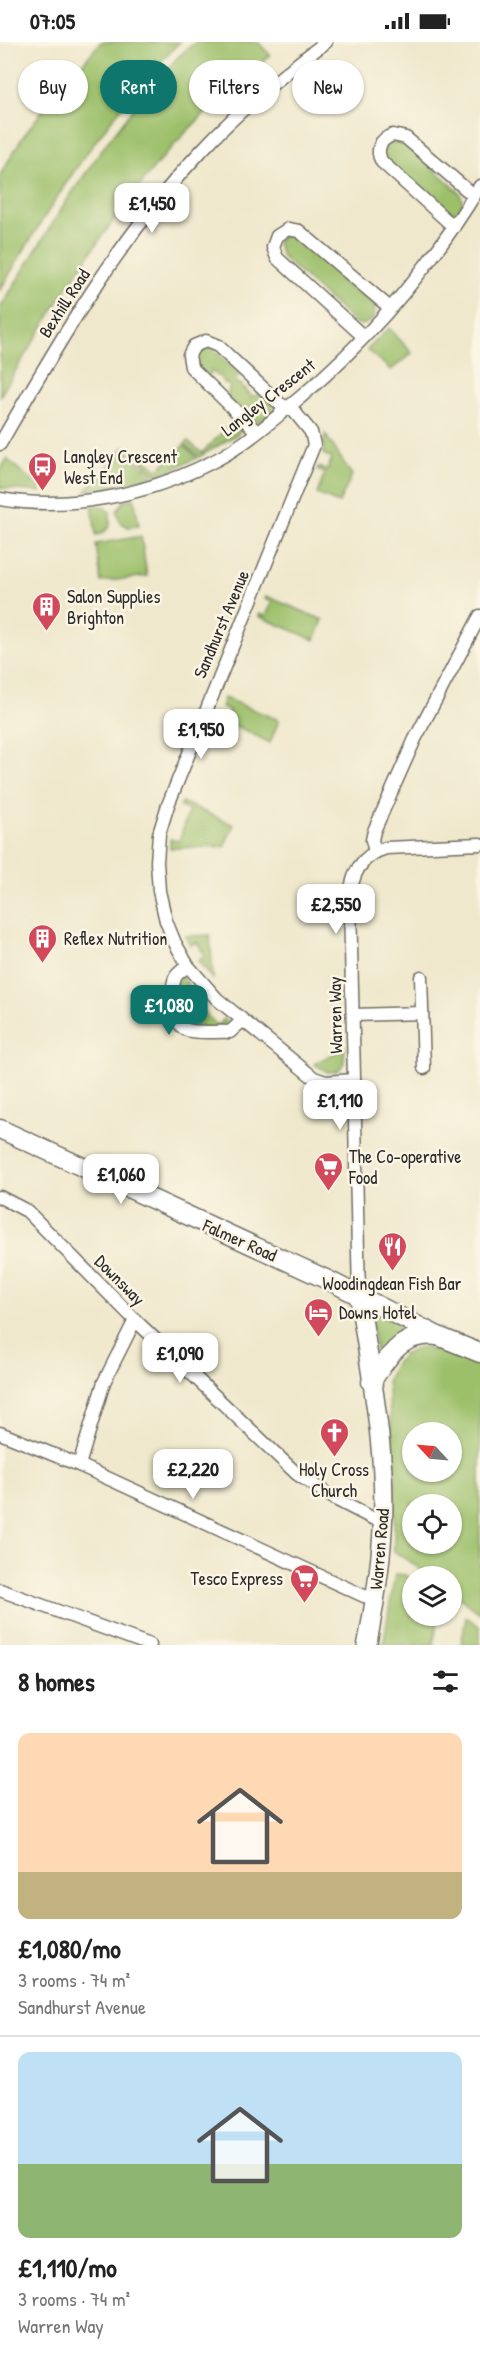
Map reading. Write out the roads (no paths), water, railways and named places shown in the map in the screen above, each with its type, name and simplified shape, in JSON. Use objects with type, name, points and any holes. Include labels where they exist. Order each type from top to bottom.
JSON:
[{"type":"main road","name":"Falmer Road","points":[[0,1129],[359,1295],[438,1336],[480,1353]]},
{"type":"main road","name":"Warren Road","points":[[359,1295],[380,1453],[384,1519],[367,1645]]},
{"type":"main road","points":[[371,1382],[391,1353],[402,1344],[420,1336],[438,1336]]},
{"type":"street","name":"Bexhill Road","points":[[0,444],[91,293],[166,191],[232,119],[285,73],[326,42]]},
{"type":"street","points":[[454,226],[382,162],[379,150],[382,141],[393,135],[406,138],[477,191]]},
{"type":"street","name":"Langley Crescent","points":[[0,499],[59,503],[131,493],[175,479],[210,463],[257,432],[328,374],[413,281],[477,191]]},
{"type":"street","points":[[364,337],[277,258],[273,247],[277,236],[288,229],[301,232],[390,308]]},
{"type":"street","name":"Sandhurst Avenue","points":[[257,432],[192,369],[188,357],[194,346],[206,341],[216,344],[280,404],[288,407],[311,432],[314,441],[313,449],[163,819],[158,840],[157,876],[162,907],[170,933],[188,966],[217,999],[318,1080],[335,1082],[354,1080]]},
{"type":"street","points":[[480,616],[399,772],[372,840],[375,852],[386,848],[480,844]]},
{"type":"street","name":"Warren Way","points":[[359,1295],[350,892],[359,866],[375,852]]},
{"type":"street","points":[[188,966],[174,980],[175,1017],[180,1025],[188,1030],[230,1032],[242,1021]]},
{"type":"street","points":[[421,976],[424,1068]]},
{"type":"street","points":[[354,1015],[422,1013]]},
{"type":"street","name":"Downsway","points":[[0,1197],[27,1211],[135,1320],[297,1474],[335,1499],[372,1518],[384,1519]]},
{"type":"street","points":[[79,1465],[104,1383],[135,1320]]},
{"type":"street","points":[[0,1433],[79,1465],[364,1596],[375,1598]]},
{"type":"street","points":[[0,1590],[150,1645]]},
{"type":"place","name":"Langley Crescent West End","points":[[43,492]]},
{"type":"place","name":"Salon Supplies Brighton","points":[[46,632]]},
{"type":"place","name":"Reflex Nutrition","points":[[43,964]]},
{"type":"place","name":"The Co-operative Food","points":[[328,1192]]},
{"type":"place","name":"Woodingdean Fish Bar","points":[[392,1272]]},
{"type":"place","name":"Downs Hotel","points":[[318,1338]]},
{"type":"place","name":"Holy Cross Church","points":[[334,1458]]},
{"type":"place","name":"Tesco Express","points":[[304,1604]]}]
